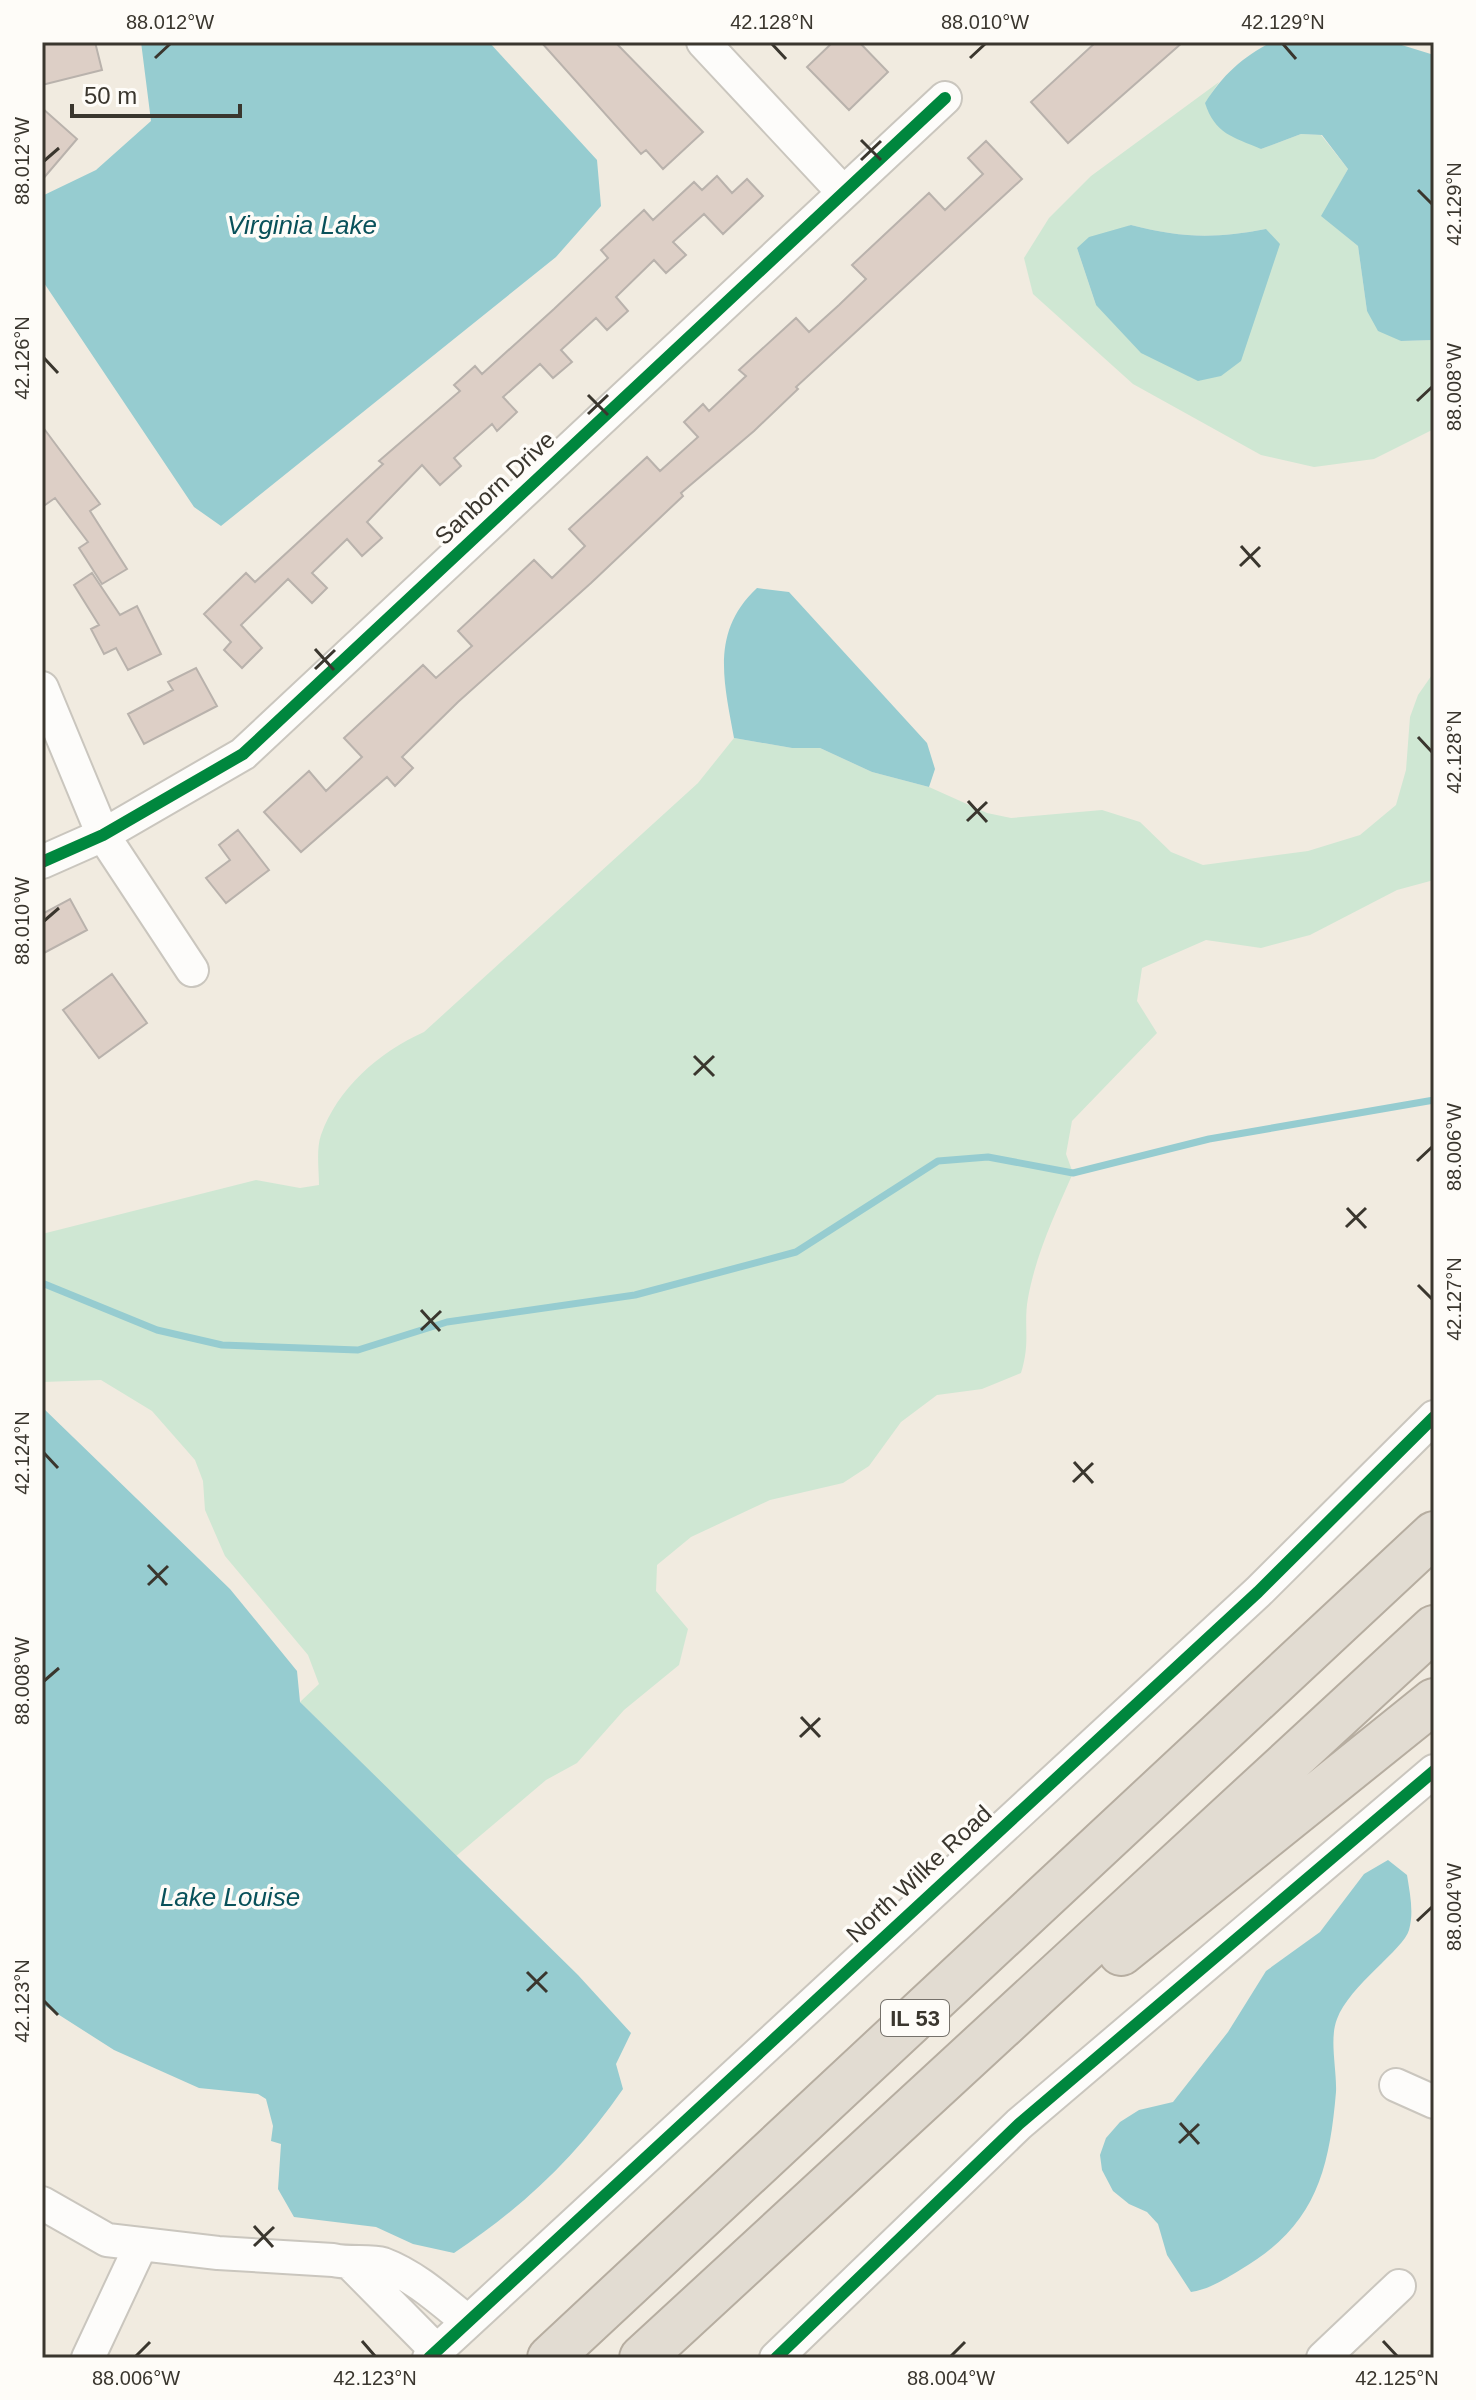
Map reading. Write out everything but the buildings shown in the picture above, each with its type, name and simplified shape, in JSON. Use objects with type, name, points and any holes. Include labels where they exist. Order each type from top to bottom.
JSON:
[{"type":"highway","points":[[1280,1677],[1434,1517]]},
{"type":"highway","name":"IL 53","points":[[550,2358],[1434,1534]]},
{"type":"highway","name":"IL 53","points":[[642,2358],[1434,1628]]},
{"type":"highway","points":[[1030,2000],[1125,1951],[1434,1701]]},
{"type":"street","points":[[703,42],[843,192]]},
{"type":"street","name":"Sanborn Drive","points":[[42,862],[103,835],[243,754],[945,98]]},
{"type":"street","points":[[42,688],[103,835],[192,970]]},
{"type":"street","name":"North Wilke Road","points":[[433,2355],[1258,1592],[1434,1417]]},
{"type":"street","points":[[776,2358],[1019,2124],[1434,1771]]},
{"type":"street","points":[[1396,2085],[1434,2102]]},
{"type":"street","points":[[42,2203],[107,2240],[140,2247],[319,2259],[351,2264],[381,2263],[420,2283],[468,2322]]},
{"type":"street","points":[[88,2358],[140,2247]]},
{"type":"street","points":[[351,2264],[433,2355]]},
{"type":"street","points":[[1323,2358],[1399,2286]]},
{"type":"green space","points":[[1219,82],[1205,103],[1261,149],[1301,134],[1321,135],[1348,169],[1322,216],[1358,246],[1367,311],[1401,341],[1434,340],[1434,429],[1374,459],[1314,467],[1261,455],[1133,384],[1033,294],[1024,258],[1049,218],[1091,176]],"holes":[[[1131,225],[1198,236],[1266,229],[1096,305],[1077,248]]]},
{"type":"green space","points":[[1434,672],[1434,880],[1397,890],[1310,935],[1261,948],[1206,940],[1142,968],[1137,1001],[1157,1033],[1072,1121],[1066,1154],[1073,1173],[1031,1282],[1026,1352],[1021,1373],[982,1389],[937,1395],[901,1422],[869,1466],[843,1483],[770,1500],[691,1537],[657,1565],[656,1591],[688,1629],[679,1665],[624,1710],[577,1763],[546,1780],[455,1857],[300,1702],[319,1684],[308,1655],[225,1556],[205,1510],[203,1481],[195,1460],[152,1411],[101,1380],[42,1382],[42,1234],[256,1180],[300,1188],[319,1185],[319,1141],[328,1118],[349,1087],[391,1050],[424,1032],[698,783],[734,738],[792,748],[820,748],[872,772],[929,787],[987,813],[1011,818],[1102,810],[1140,822],[1171,852],[1203,865],[1308,851],[1360,835],[1396,805],[1406,770],[1410,717],[1418,695]]},
{"type":"water","name":"Virginia Lake","points":[[141,42],[489,42],[597,160],[601,206],[556,257],[221,526],[194,507],[42,280],[42,196],[96,170],[151,121]]},
{"type":"water","points":[[1272,42],[1392,42],[1434,55],[1434,340],[1401,341],[1378,331],[1367,311],[1358,246],[1321,216],[1348,169],[1322,135],[1301,134],[1261,149],[1226,133],[1209,113],[1205,103],[1226,75],[1251,54]]},
{"type":"water","points":[[1131,225],[1198,236],[1266,229],[1280,244],[1241,361],[1221,376],[1198,381],[1141,353],[1096,305],[1077,248],[1089,237]]},
{"type":"water","points":[[757,588],[789,592],[927,743],[935,769],[929,787],[872,772],[820,748],[792,748],[734,738],[724,678],[726,640],[742,605]]},
{"type":"water","name":"Lake Louise","points":[[42,1407],[230,1589],[297,1671],[300,1702],[578,1975],[631,2033],[616,2064],[623,2089],[587,2137],[525,2199],[454,2253],[413,2244],[376,2227],[294,2217],[278,2189],[281,2144],[271,2141],[273,2126],[266,2099],[258,2094],[199,2088],[114,2050],[42,2004]]},
{"type":"water","points":[[1388,1860],[1407,1875],[1411,1910],[1409,1930],[1343,2006],[1337,2019],[1333,2121],[1322,2173],[1313,2196],[1285,2236],[1265,2253],[1216,2284],[1191,2292],[1167,2255],[1158,2224],[1147,2212],[1129,2204],[1113,2191],[1102,2170],[1100,2155],[1106,2138],[1120,2122],[1139,2110],[1173,2102],[1228,2032],[1266,1971],[1320,1932],[1364,1874]]},
{"type":"waterway","points":[[42,1283],[157,1330],[222,1345],[358,1350],[447,1322],[635,1295],[796,1252],[938,1161],[988,1157],[1073,1173],[1209,1139],[1434,1100]]},
{"type":"cycle path","points":[[42,862],[103,835],[243,754],[945,98]]},
{"type":"cycle path","points":[[429,2358],[1258,1592],[1434,1417]]},
{"type":"cycle path","points":[[776,2358],[1019,2124],[1434,1771]]}]
